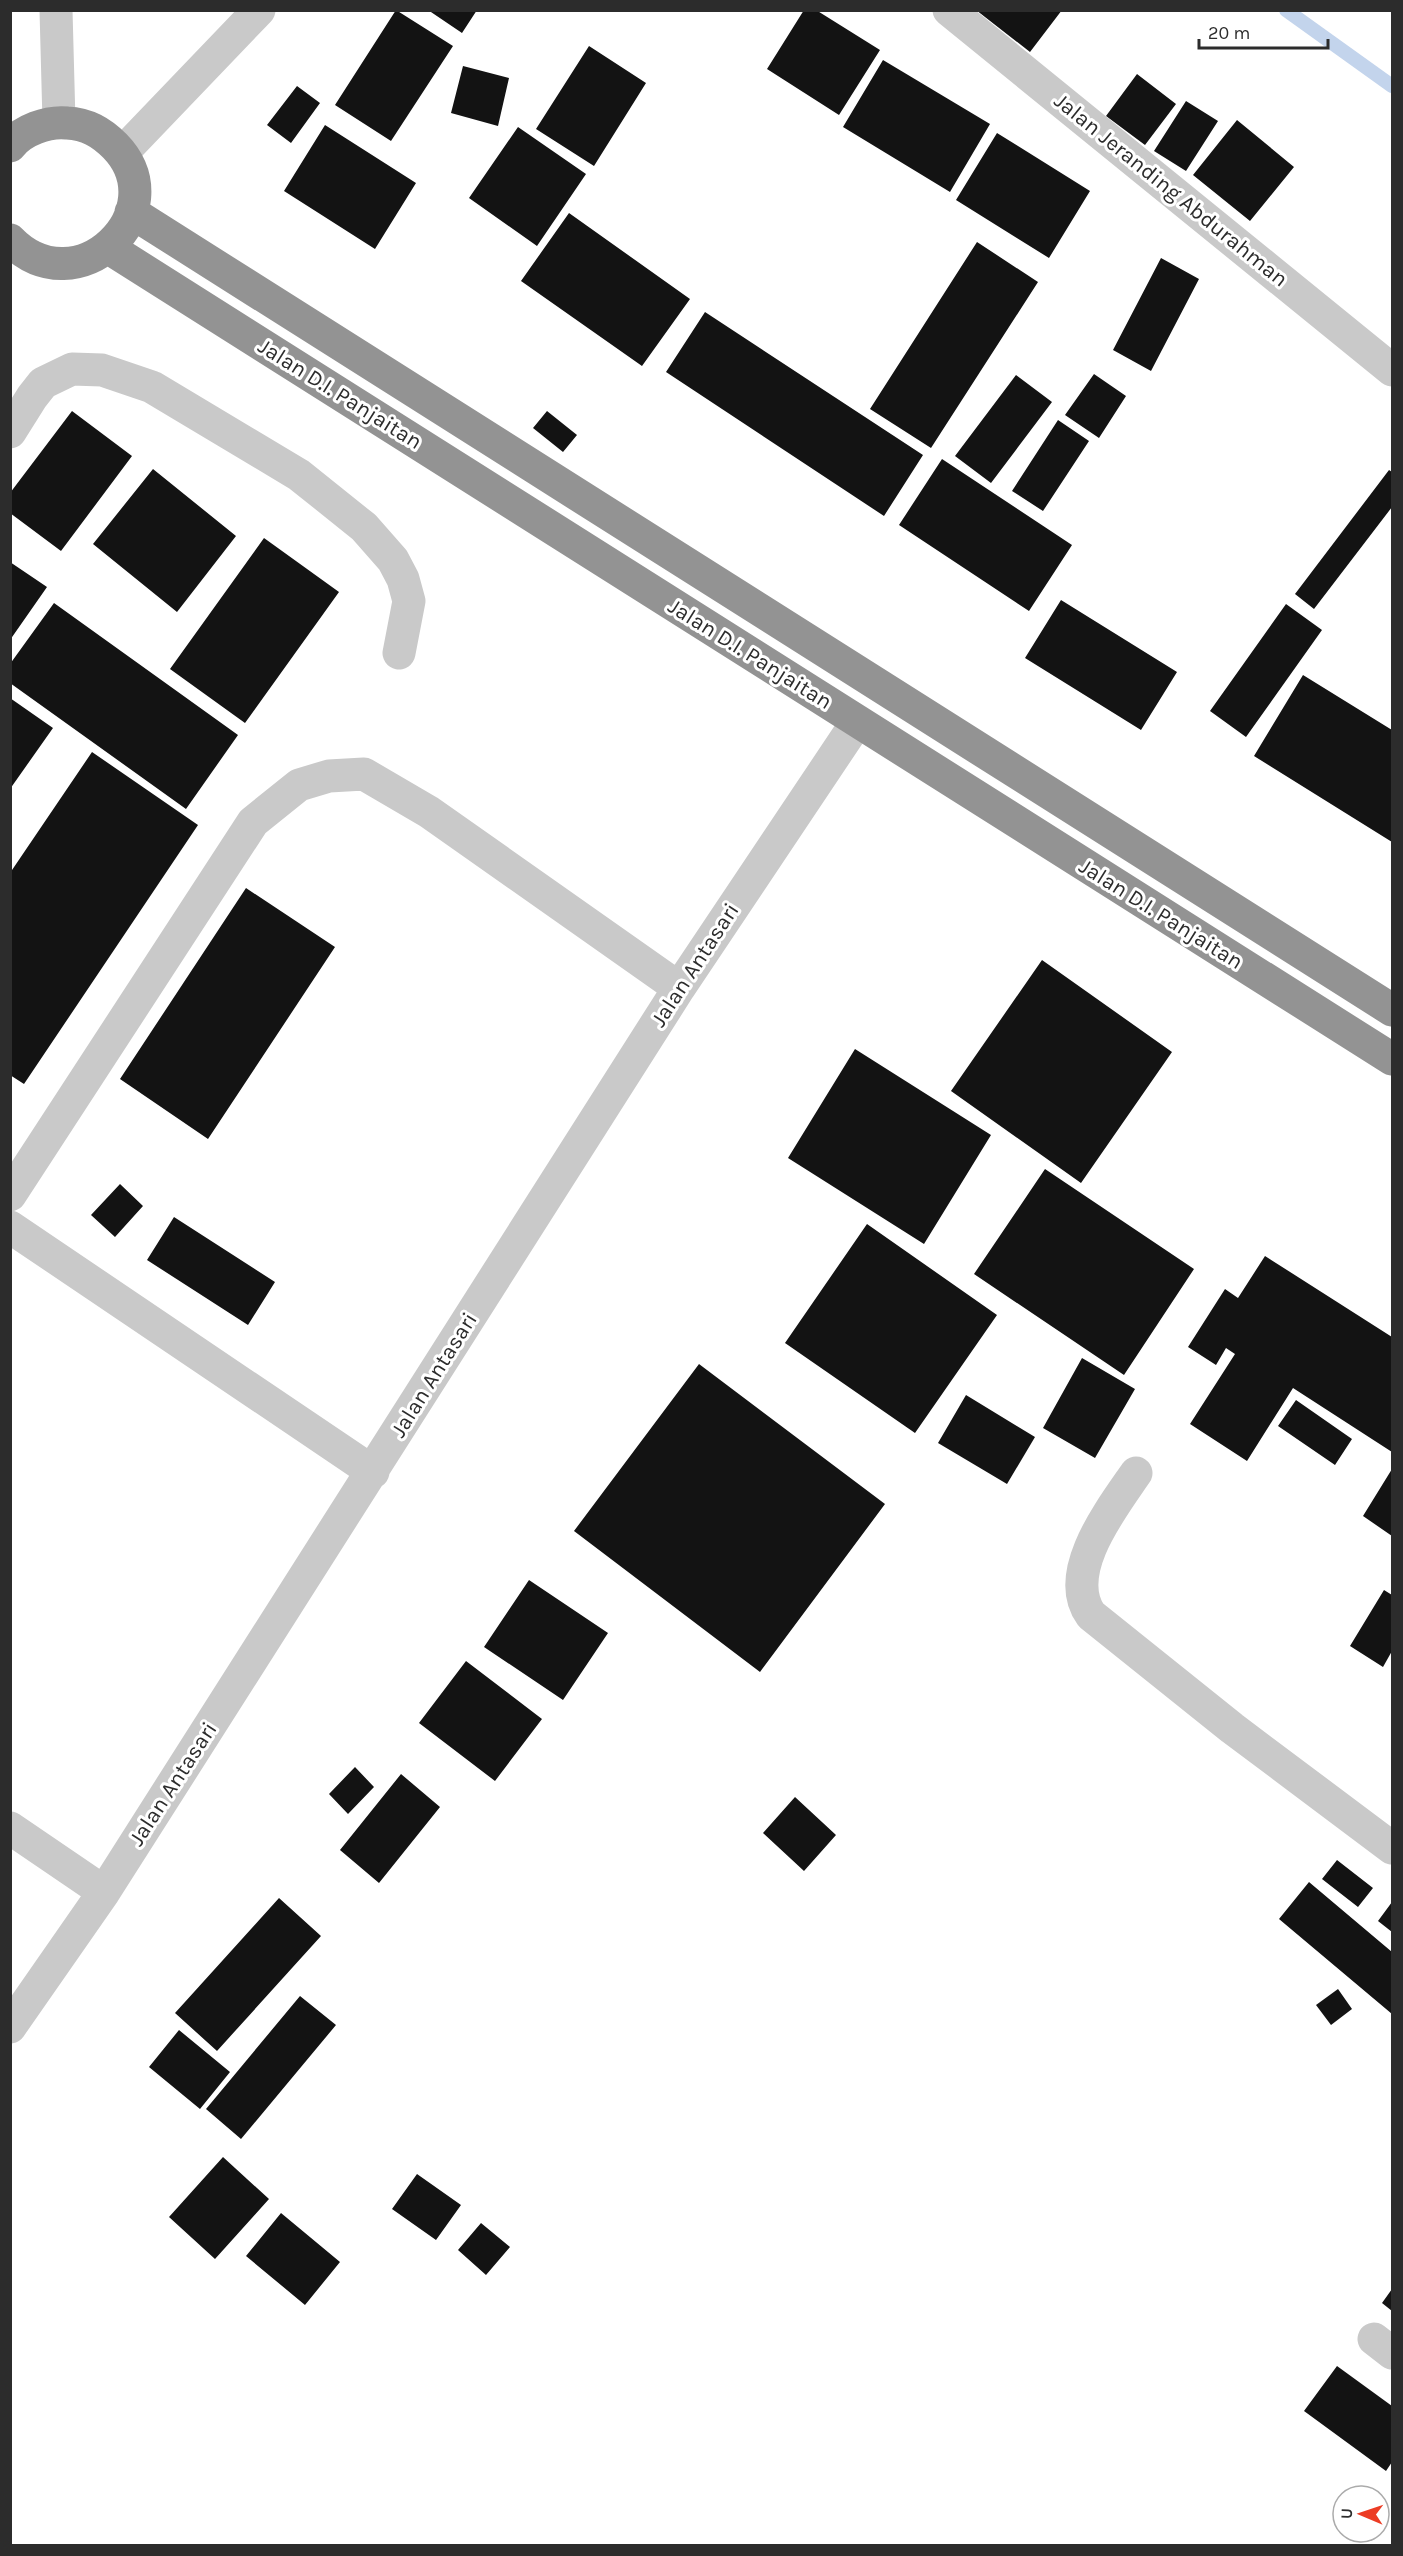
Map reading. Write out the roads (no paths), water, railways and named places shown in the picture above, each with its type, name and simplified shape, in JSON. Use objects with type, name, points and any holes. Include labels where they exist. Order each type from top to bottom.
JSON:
[{"type":"highway","points":[[10,146],[34,128],[58,122],[83,124],[105,136],[122,153],[131,171],[134,192],[131,212],[123,232],[109,248],[88,260],[65,264],[42,261],[14,252]]},
{"type":"highway","name":"Jalan D.I. Panjaitan","points":[[131,212],[1392,1010]]},
{"type":"highway","name":"Jalan D.I. Panjaitan","points":[[109,248],[1392,1059]]},
{"type":"highway","points":[[1269,983],[1294,948]]},
{"type":"street","points":[[56,10],[58,122]]},
{"type":"street","points":[[122,153],[259,10]]},
{"type":"street","name":"Jalan Jeranding Abdurahman","points":[[949,10],[1392,370]]},
{"type":"street","points":[[10,432],[43,383],[72,369],[102,370],[152,387],[299,475],[364,527],[393,560],[403,579],[410,601],[399,653]]},
{"type":"street","name":"Jalan Antasari","points":[[10,2026],[104,1892],[679,988],[857,722]]},
{"type":"street","points":[[10,1195],[253,822],[299,785],[329,776],[364,774],[429,812],[679,988]]},
{"type":"street","points":[[10,1227],[373,1472]]},
{"type":"street","points":[[1136,1473],[1109,1512],[1086,1560],[1081,1584],[1084,1606],[1091,1615],[1232,1728],[1392,1848]]},
{"type":"street","points":[[10,1828],[104,1892]]},
{"type":"waterway","points":[[1286,10],[1392,86]]}]
